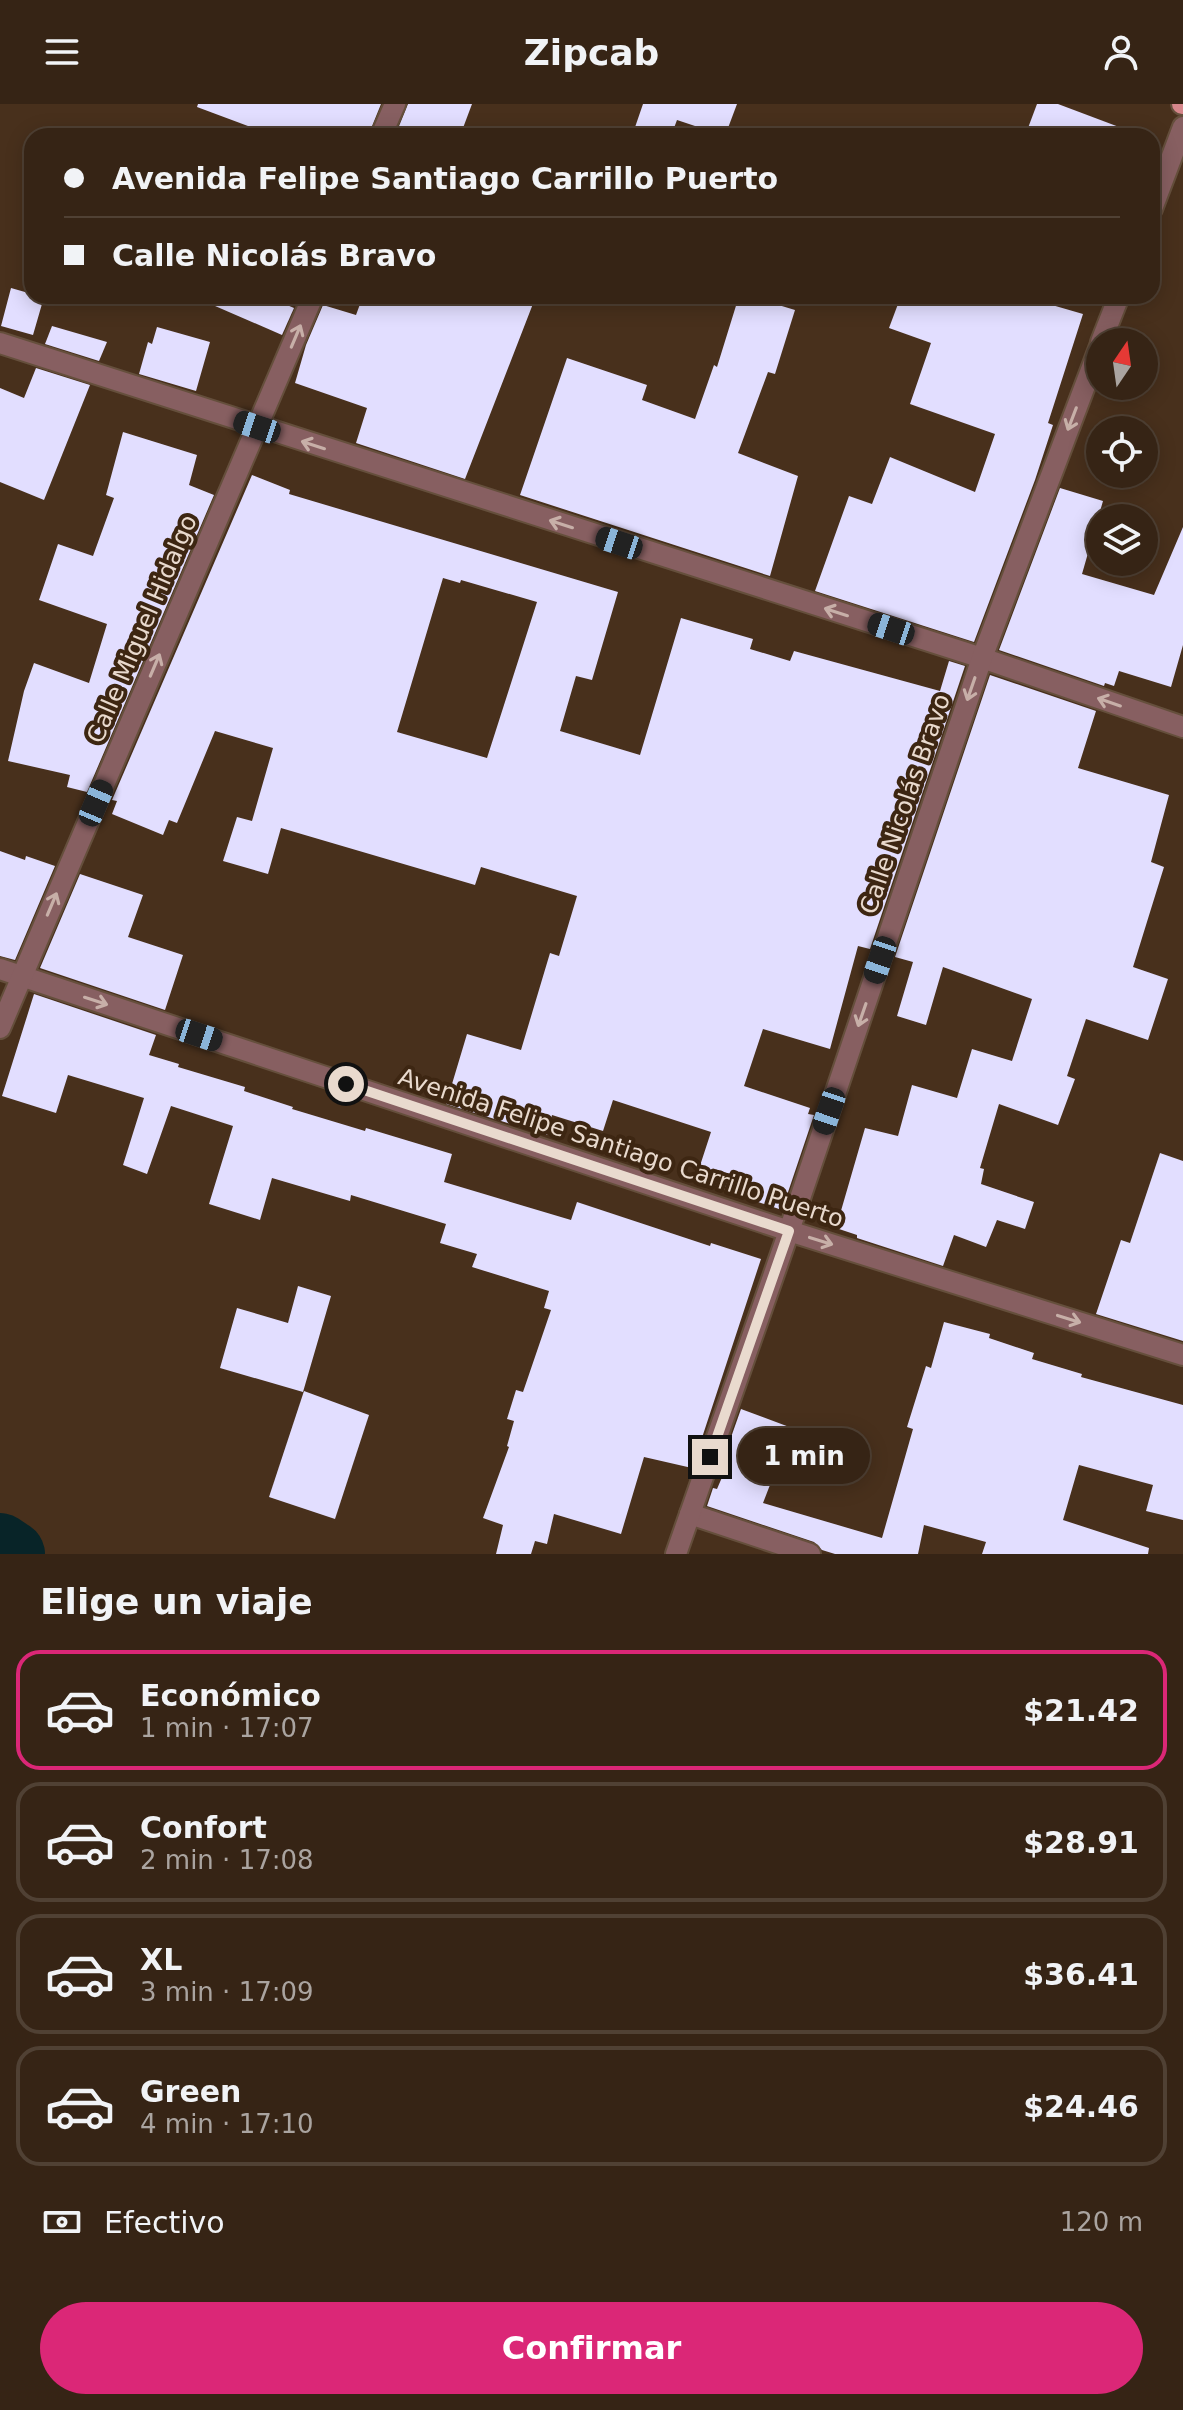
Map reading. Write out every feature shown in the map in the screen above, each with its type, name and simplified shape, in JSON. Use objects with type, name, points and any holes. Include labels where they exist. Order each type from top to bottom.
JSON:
[{"type":"street","points":[[384,128],[395,104]]},
{"type":"street","points":[[1160,188],[1183,127]]},
{"type":"street","name":"Calle Miguel Hidalgo","points":[[0,1028],[310,304]]},
{"type":"street","name":"Calle Nicolás Bravo","points":[[1107,328],[1116,304]]},
{"type":"street","points":[[0,343],[982,658],[1183,727]]},
{"type":"street","name":"Calle Nicolás Bravo","points":[[676,1554],[789,1231],[982,658],[1086,384]]},
{"type":"street","name":"Avenida Felipe Santiago Carrillo Puerto","points":[[0,969],[789,1231],[1183,1355]]},
{"type":"street","points":[[690,1514],[810,1554]]},
{"type":"building","points":[[198,104],[381,104],[371,128],[253,128],[197,107]]},
{"type":"building","points":[[408,104],[472,104],[463,128],[398,128]]},
{"type":"building","points":[[643,104],[737,104],[728,128],[701,128],[677,120],[674,128],[635,128]]},
{"type":"building","points":[[1037,104],[1058,104],[1122,128],[1028,128]]},
{"type":"building","points":[[11,288],[24,292],[24,304],[42,304],[33,335],[1,326]]},
{"type":"building","points":[[210,304],[285,304],[294,308],[282,335]]},
{"type":"building","points":[[360,304],[533,304],[465,479],[356,443],[367,408],[295,383],[306,345],[323,305],[356,315]]},
{"type":"building","points":[[737,304],[775,304],[795,310],[775,374],[768,372],[738,453],[798,476],[770,576],[520,495],[567,358],[647,385],[642,400],[695,419],[714,365],[717,367]]},
{"type":"building","points":[[898,304],[1049,304],[1083,314],[1048,423],[1053,425],[1035,480],[974,642],[815,591],[849,496],[872,504],[890,457],[975,492],[995,434],[910,404],[931,343],[889,328]]},
{"type":"building","points":[[52,326],[107,342],[99,361],[45,344]]},
{"type":"building","points":[[157,327],[210,342],[196,391],[139,374],[148,342],[152,344]]},
{"type":"building","points":[[36,368],[90,385],[44,500],[0,482],[0,388],[24,398]]},
{"type":"building","points":[[123,432],[197,455],[189,485],[214,495],[87,792],[67,787],[70,775],[8,761],[24,691],[34,663],[89,683],[107,624],[39,600],[58,544],[93,556],[114,498],[106,495]]},
{"type":"building","points":[[252,475],[290,490],[289,494],[618,592],[592,680],[576,676],[560,731],[640,755],[681,618],[753,639],[750,649],[790,661],[794,651],[940,691],[949,661],[965,666],[870,949],[858,946],[830,1049],[763,1029],[744,1086],[810,1108],[808,1114],[814,1115],[782,1210],[695,1181],[711,1132],[613,1100],[603,1131],[552,1115],[547,1135],[446,1104],[467,1034],[521,1050],[550,953],[559,956],[577,896],[481,867],[475,885],[281,828],[268,874],[223,861],[237,817],[252,821],[273,748],[215,731],[177,823],[169,820],[163,835],[112,814],[117,801],[112,800]],"holes":[[[443,578],[460,583],[461,580],[537,602],[487,758],[397,732]]]},
{"type":"building","points":[[1060,488],[1103,501],[1102,504],[1086,504],[1086,560],[1082,574],[1086,576],[1154,595],[1183,527],[1183,645],[1171,687],[1119,671],[1114,686],[1105,683],[1104,686],[999,650]]},
{"type":"building","points":[[990,675],[1096,711],[1078,768],[1169,795],[1151,862],[1164,867],[1133,967],[1168,979],[1148,1040],[1086,1019],[1067,1076],[1075,1079],[1058,1125],[999,1104],[980,1168],[984,1169],[981,1184],[1034,1202],[1025,1229],[997,1220],[986,1247],[954,1235],[943,1266],[836,1228],[865,1128],[898,1136],[912,1085],[957,1098],[972,1049],[1012,1061],[1032,999],[943,967],[926,1025],[897,1016],[913,962],[895,957]]},
{"type":"building","points":[[0,851],[55,866],[15,960],[0,956]]},
{"type":"building","points":[[80,874],[143,895],[128,937],[183,955],[165,1010],[40,968]]},
{"type":"building","points":[[34,994],[156,1035],[149,1055],[179,1064],[178,1067],[245,1087],[244,1091],[292,1109],[452,1154],[444,1182],[571,1220],[577,1202],[710,1246],[711,1243],[761,1259],[692,1468],[644,1457],[621,1534],[554,1514],[547,1544],[535,1541],[531,1554],[496,1554],[503,1525],[483,1518],[509,1447],[514,1421],[507,1419],[516,1390],[523,1392],[551,1310],[544,1308],[549,1291],[472,1267],[477,1254],[440,1243],[446,1224],[351,1195],[350,1201],[272,1178],[260,1220],[209,1204],[233,1126],[171,1106],[147,1174],[123,1165],[144,1098],[68,1075],[56,1113],[2,1096]]},
{"type":"building","points":[[1160,1153],[1183,1161],[1183,1341],[1096,1314],[1121,1240],[1130,1243]]},
{"type":"building","points":[[298,1286],[331,1296],[303,1392],[220,1368],[237,1308],[288,1323]]},
{"type":"building","points":[[944,1322],[990,1334],[989,1338],[1034,1353],[1032,1359],[1082,1374],[1081,1377],[1183,1405],[1183,1520],[1146,1511],[1153,1485],[1079,1465],[1063,1520],[1149,1548],[1148,1554],[982,1554],[986,1542],[924,1525],[918,1554],[835,1554],[822,1550],[814,1542],[707,1506],[713,1488],[717,1489],[723,1475],[718,1474],[741,1409],[792,1428],[763,1503],[882,1538],[913,1429],[907,1427],[926,1366],[931,1368]]},
{"type":"building","points":[[304,1391],[369,1415],[335,1519],[269,1497]]},
{"type":"waterway","points":[[0,1546],[12,1554]]},
{"type":"route","points":[[346,1084],[789,1231],[710,1457]]}]
